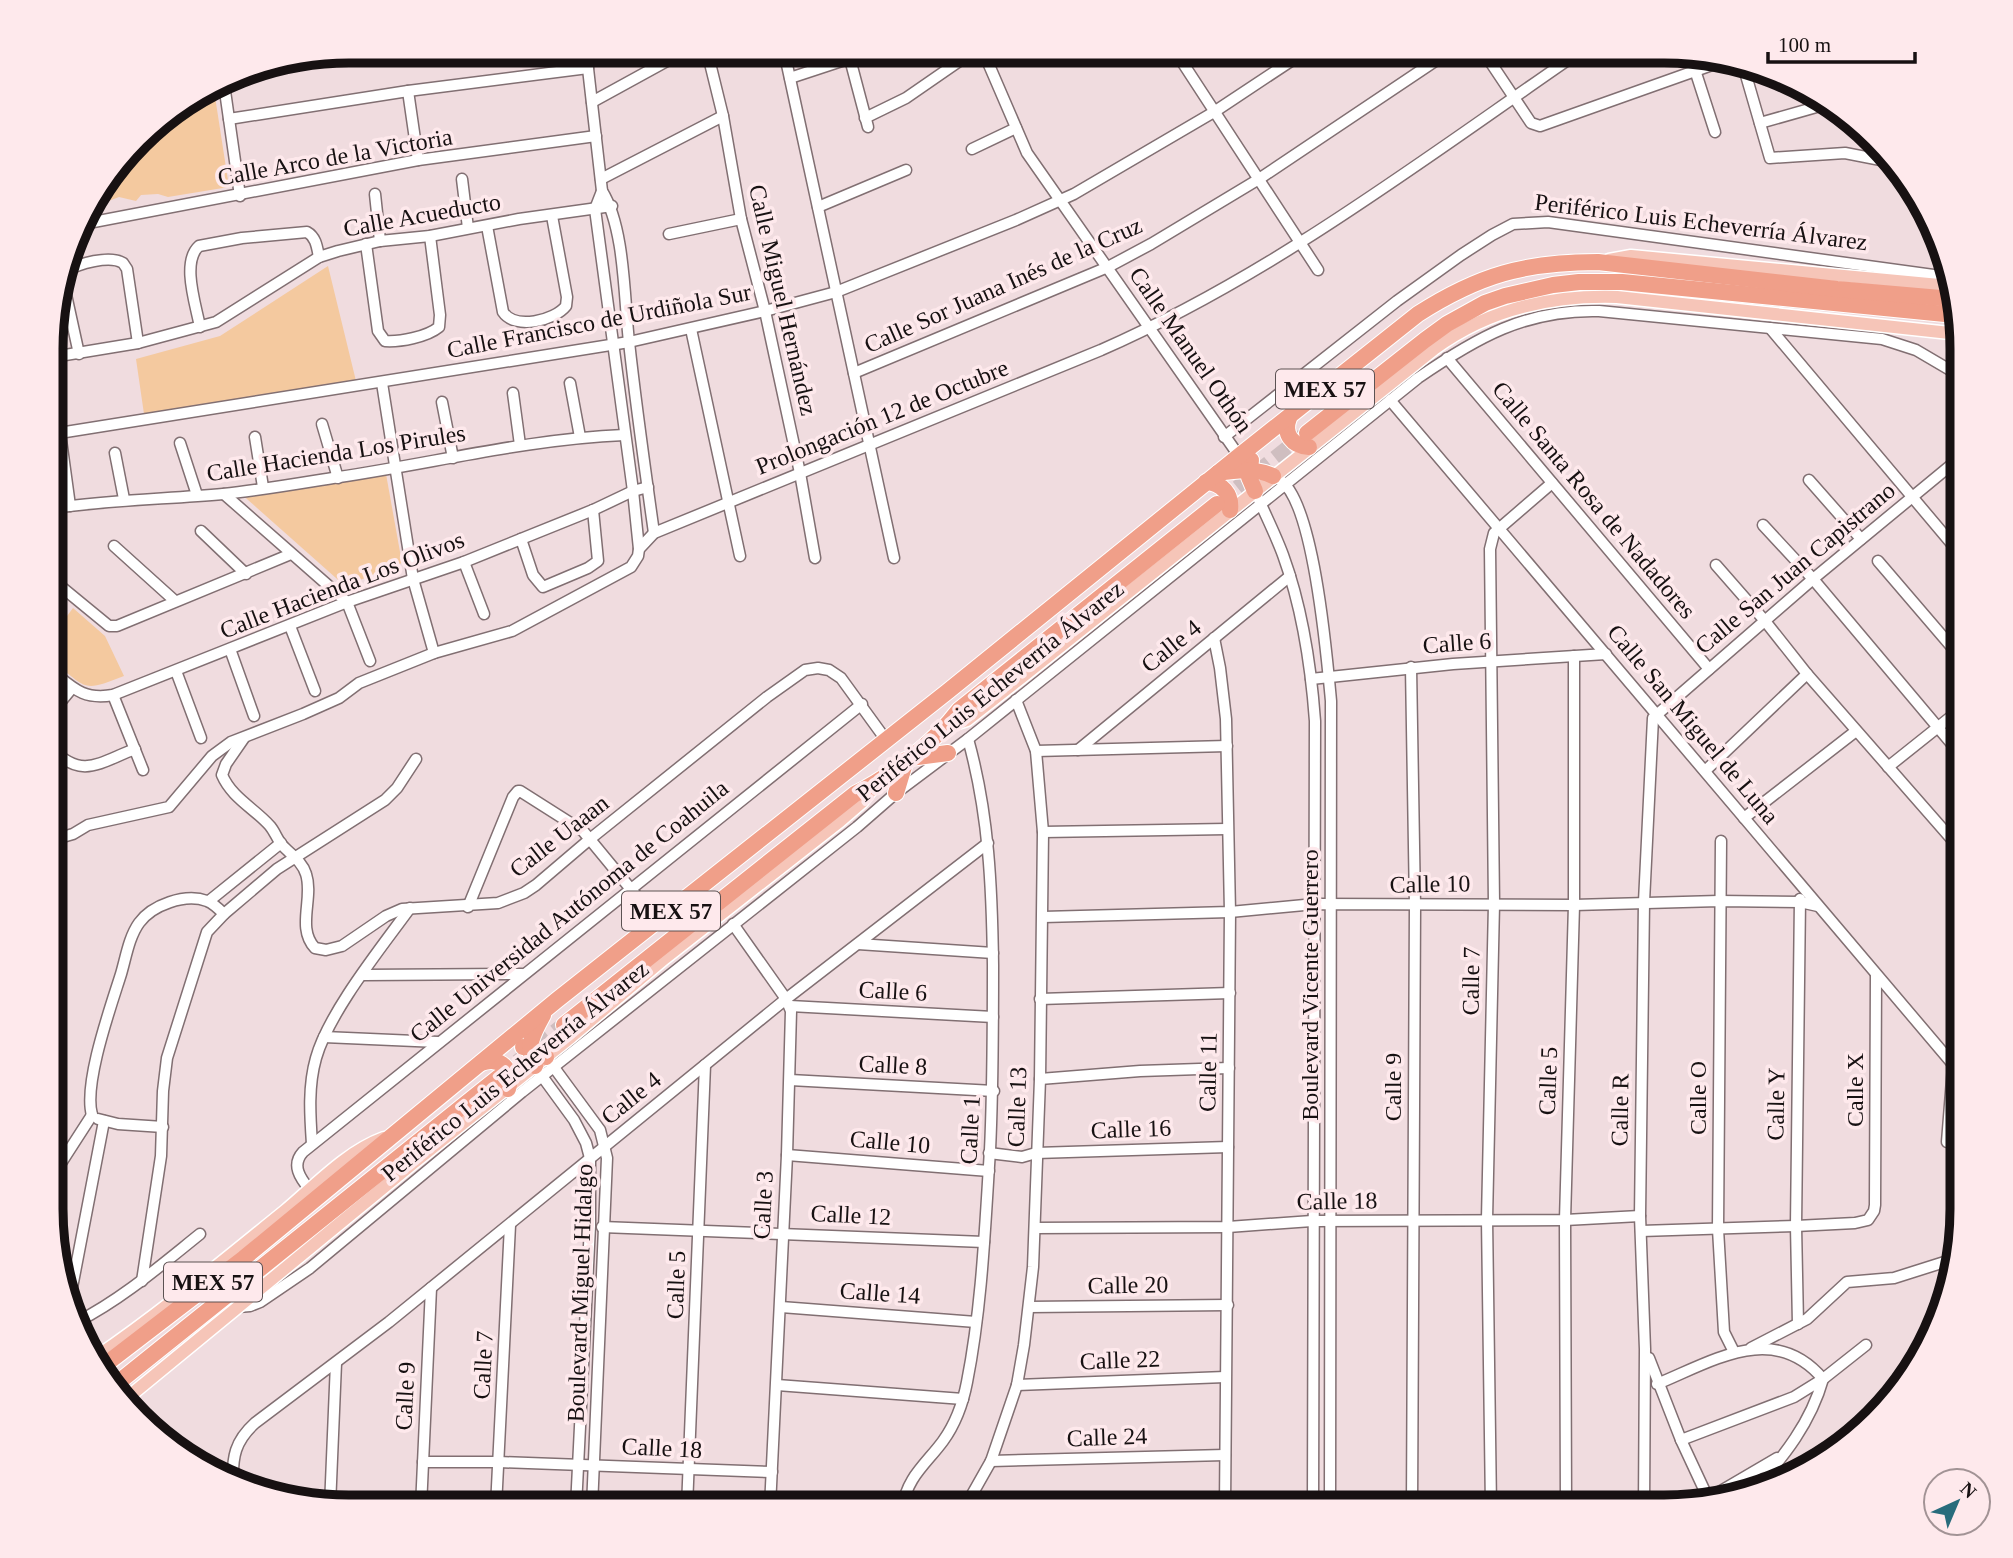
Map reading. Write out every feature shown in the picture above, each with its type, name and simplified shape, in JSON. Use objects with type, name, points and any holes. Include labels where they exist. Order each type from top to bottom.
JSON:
[{"type":"highway","name":"Periférico Luis Echeverría Álvarez","points":[[398,1133],[553,1003],[658,922],[1212,477],[1418,314],[1462,288],[1485,278],[1530,266],[1598,262],[1901,303],[1948,313]]},
{"type":"highway","name":"Periférico Luis Echeverría Álvarez","points":[[1308,440],[1447,324],[1505,296],[1553,285],[1597,282],[1734,303],[1901,303],[1945,300]]},
{"type":"highway","points":[[1289,418],[1289,436],[1297,445],[1308,440]]},
{"type":"highway","points":[[1258,497],[1251,485],[1249,470],[1261,439]]},
{"type":"highway","points":[[1212,477],[1249,470],[1265,472],[1280,480]]},
{"type":"highway","points":[[1212,477],[1229,496],[1223,507]]},
{"type":"highway","name":"Periférico Luis Echeverría Álvarez","points":[[567,1031],[845,803],[877,783],[945,727],[959,710],[1223,507]]},
{"type":"highway","points":[[896,793],[906,759],[948,752]]},
{"type":"highway","points":[[553,1003],[553,1023],[561,1034],[567,1031]]},
{"type":"highway","points":[[529,1048],[534,1032],[553,1003]]},
{"type":"highway","points":[[497,1049],[511,1046],[529,1048],[544,1067]]},
{"type":"highway","points":[[481,1063],[489,1060],[505,1065],[511,1081],[504,1083]]},
{"type":"highway","name":"MEX 57","points":[[120,1381],[504,1083]]},
{"type":"highway","name":"MEX 57","points":[[108,1363],[244,1258],[398,1133]]},
{"type":"main road","name":"Periférico Luis Echeverría Álvarez","points":[[1598,262],[1631,256],[1942,285]]},
{"type":"main road","name":"Periférico Luis Echeverría Álvarez","points":[[1734,303],[1847,329],[1949,334]]},
{"type":"main road","name":"Periférico Luis Echeverría Álvarez","points":[[1223,507],[1258,497],[1280,480],[1308,440]]},
{"type":"main road","name":"Periférico Luis Echeverría Álvarez","points":[[132,1394],[412,1164],[504,1083],[544,1067],[567,1031]]},
{"type":"main road","name":"Periférico Luis Echeverría Álvarez","points":[[102,1353],[145,1322],[359,1151],[398,1133]]},
{"type":"street","points":[[587,63],[601,185],[595,209],[639,549]]},
{"type":"street","points":[[592,102],[663,63]]},
{"type":"street","name":"Calle Miguel Hernández","points":[[710,63],[723,116],[741,219],[765,311],[816,558]]},
{"type":"street","points":[[787,63],[894,558]]},
{"type":"street","points":[[790,78],[837,63]]},
{"type":"street","points":[[851,63],[866,122],[957,63]]},
{"type":"street","name":"Calle Manuel Othón","points":[[989,63],[1027,153],[1239,456]]},
{"type":"street","points":[[1183,63],[1318,270]]},
{"type":"street","name":"Calle Francisco de Urdiñola Sur","points":[[63,432],[629,342],[836,292],[1059,201],[1147,153],[1288,63]]},
{"type":"street","name":"Calle Sor Juana Inés de la Cruz","points":[[854,373],[1108,267],[1259,179],[1432,63]]},
{"type":"street","points":[[1491,63],[1531,123],[1540,126],[1707,66]]},
{"type":"street","name":"Prolongación 12 de Octubre","points":[[63,837],[88,825],[169,807],[220,748],[339,698],[359,683],[434,653],[512,631],[631,566],[639,549],[654,533],[1150,328],[1219,292],[1300,243],[1564,63]]},
{"type":"street","points":[[229,119],[408,91],[587,68]]},
{"type":"street","points":[[1695,70],[1715,132]]},
{"type":"street","points":[[1746,75],[1770,158],[1844,153],[1877,159]]},
{"type":"street","points":[[408,91],[418,160]]},
{"type":"street","points":[[225,92],[240,196]]},
{"type":"street","points":[[1760,123],[1817,107]]},
{"type":"street","points":[[601,185],[723,116]]},
{"type":"street","points":[[972,149],[1016,128]]},
{"type":"street","name":"Calle Arco de la Victoria","points":[[93,222],[418,160],[596,136]]},
{"type":"street","points":[[818,207],[906,170]]},
{"type":"street","points":[[461,179],[468,228]]},
{"type":"street","points":[[601,185],[612,206],[619,246],[654,533]]},
{"type":"street","points":[[375,194],[380,241]]},
{"type":"street","name":"Calle Acueducto","points":[[63,356],[138,343],[200,327],[232,314],[318,257],[380,241],[430,236],[519,219],[612,206]]},
{"type":"street","points":[[486,226],[503,312],[507,318],[519,323],[554,315],[566,306],[567,297],[552,215]]},
{"type":"street","points":[[669,234],[741,219]]},
{"type":"street","name":"Periférico Luis Echeverría Álvarez","points":[[1224,437],[1426,280],[1492,235],[1513,225],[1548,222],[1940,276]]},
{"type":"street","points":[[200,327],[189,268],[190,257],[199,246],[242,238],[307,232],[312,235],[318,257]]},
{"type":"street","points":[[366,244],[378,331],[385,341],[392,341],[432,332],[439,327],[440,314],[430,236]]},
{"type":"street","points":[[75,267],[112,259],[123,263],[127,269],[138,343]]},
{"type":"street","points":[[67,301],[79,354]]},
{"type":"street","name":"Periférico Luis Echeverría Álvarez","points":[[1280,480],[1447,358],[1503,328],[1540,315],[1599,311],[1770,328],[1847,329]]},
{"type":"street","points":[[1770,328],[1950,541]]},
{"type":"street","points":[[691,329],[740,556]]},
{"type":"street","points":[[1847,329],[1916,350],[1950,370]]},
{"type":"street","name":"Calle Santa Rosa de Nadadores","points":[[1447,358],[1709,669]]},
{"type":"street","points":[[382,383],[413,579],[434,653]]},
{"type":"street","points":[[570,383],[580,437]]},
{"type":"street","points":[[513,393],[520,445]]},
{"type":"street","name":"Calle San Miguel de Luna","points":[[1390,400],[1950,1062]]},
{"type":"street","points":[[442,402],[453,458]]},
{"type":"street","points":[[322,424],[338,478]]},
{"type":"street","name":"Calle Hacienda Los Pirules","points":[[63,507],[124,499],[224,494],[338,478],[520,445],[580,437],[624,435]]},
{"type":"street","points":[[255,438],[264,487]]},
{"type":"street","points":[[180,443],[197,495]]},
{"type":"street","points":[[115,453],[124,499]]},
{"type":"street","name":"Calle San Juan Capistrano","points":[[1656,713],[1950,466]]},
{"type":"street","points":[[63,467],[70,506]]},
{"type":"street","name":"Boulevard Vicente Guerrero","points":[[1280,480],[1298,509],[1311,552],[1329,677],[1332,905],[1330,1495]]},
{"type":"street","points":[[1809,480],[1861,539]]},
{"type":"street","points":[[1500,528],[1552,483]]},
{"type":"street","name":"Calle Hacienda Los Olivos","points":[[63,680],[72,688],[92,696],[113,695],[347,602],[464,562],[633,491],[648,488]]},
{"type":"street","points":[[224,494],[347,602],[370,661]]},
{"type":"street","name":"Periférico Luis Echeverría Álvarez","points":[[238,1307],[260,1302],[310,1268],[544,1067],[733,924],[948,752],[968,739],[1258,497]]},
{"type":"street","name":"Boulevard Vicente Guerrero","points":[[1258,497],[1290,576],[1311,679],[1316,782],[1312,1221],[1313,1495]]},
{"type":"street","points":[[521,539],[537,582],[543,587],[553,584],[598,561],[593,510]]},
{"type":"street","points":[[1763,524],[1813,579],[1950,743]]},
{"type":"street","name":"Calle 7","points":[[1491,1495],[1487,1219],[1494,904],[1490,549],[1492,537],[1500,528]]},
{"type":"street","points":[[201,531],[246,574]]},
{"type":"street","points":[[114,546],[176,601]]},
{"type":"street","points":[[63,588],[109,626],[128,622],[291,554]]},
{"type":"street","points":[[1878,561],[1950,645]]},
{"type":"street","points":[[464,562],[484,614]]},
{"type":"street","points":[[1716,565],[1950,837]]},
{"type":"street","name":"Calle 4","points":[[1078,750],[1290,576]]},
{"type":"street","points":[[290,626],[315,691]]},
{"type":"street","name":"Calle 11","points":[[1214,638],[1224,693],[1230,912],[1224,1495]]},
{"type":"street","points":[[230,649],[254,716]]},
{"type":"street","name":"Calle 6","points":[[1311,679],[1411,667],[1606,654]]},
{"type":"street","name":"Calle 5","points":[[1566,1495],[1565,1220],[1574,905],[1574,656]]},
{"type":"street","name":"Calle 9","points":[[1411,667],[1415,906],[1412,1495]]},
{"type":"street","name":"Calle Uaaan","points":[[244,738],[226,764],[222,775],[232,793],[272,828],[281,843],[295,856],[306,875],[307,936],[314,948],[326,950],[342,946],[360,936],[386,916],[410,908],[468,907],[498,903],[524,893],[767,697],[805,670],[829,670],[841,678],[886,740]]},
{"type":"street","points":[[176,671],[201,738]]},
{"type":"street","points":[[1705,771],[1807,674]]},
{"type":"street","points":[[63,698],[72,688]]},
{"type":"street","points":[[113,695],[144,770]]},
{"type":"street","name":"Calle 13","points":[[972,1495],[991,1461],[1017,1385],[1029,1307],[1035,1228],[1043,832],[1036,751],[1016,700]]},
{"type":"street","name":"Calle Universidad Autónoma de Coahuila","points":[[310,1190],[297,1167],[297,1161],[312,1144],[862,704]]},
{"type":"street","name":"Calle R","points":[[1644,1495],[1646,1349],[1640,1216],[1644,902],[1652,724],[1656,713]]},
{"type":"street","points":[[1888,767],[1950,718]]},
{"type":"street","points":[[1744,818],[1856,731]]},
{"type":"street","name":"Calle 1","points":[[906,1495],[909,1482],[944,1440],[955,1422],[963,1399],[984,1242],[994,1091],[993,897],[977,770],[968,739]]},
{"type":"street","points":[[1036,751],[1227,746]]},
{"type":"street","points":[[63,758],[69,763],[88,766],[135,749]]},
{"type":"street","points":[[142,1281],[163,1127],[167,1058],[202,942],[213,923],[295,856],[385,800],[397,789],[416,759]]},
{"type":"street","points":[[468,907],[517,791],[566,819],[590,839],[658,922]]},
{"type":"street","points":[[1043,832],[1227,829]]},
{"type":"street","name":"Calle O","points":[[1721,841],[1718,1229],[1724,1332],[1734,1352]]},
{"type":"street","points":[[209,901],[281,843]]},
{"type":"street","name":"Calle 4","points":[[234,1470],[235,1447],[246,1431],[268,1411],[337,1363],[705,1065],[788,1003],[858,944],[988,843]]},
{"type":"street","name":"Calle Y","points":[[1798,1324],[1796,1226],[1800,885]]},
{"type":"street","points":[[63,1159],[92,1115],[91,1098],[96,1062],[129,945],[138,923],[146,915],[169,903],[184,900],[209,901],[224,914]]},
{"type":"street","name":"Calle 10","points":[[1043,917],[1230,912],[1315,904],[1574,905],[1719,901],[1800,902],[1818,906]]},
{"type":"street","points":[[312,1144],[311,1087],[315,1059],[324,1037],[410,908]]},
{"type":"street","points":[[733,924],[788,1003]]},
{"type":"street","points":[[858,944],[993,953]]},
{"type":"street","points":[[363,975],[522,974]]},
{"type":"street","name":"Calle X","points":[[1796,1226],[1864,1222],[1871,1216],[1875,1205],[1877,975]]},
{"type":"street","points":[[1040,999],[1230,993]]},
{"type":"street","name":"Calle 6","points":[[788,1003],[993,1017]]},
{"type":"street","name":"Calle 3","points":[[771,1495],[790,1080],[788,1003]]},
{"type":"street","points":[[324,1037],[438,1042]]},
{"type":"street","name":"Calle 5","points":[[688,1495],[705,1065]]},
{"type":"street","name":"Boulevard Miguel Hidalgo","points":[[544,1067],[591,1114],[606,1146],[606,1227],[593,1495]]},
{"type":"street","name":"Boulevard Miguel Hidalgo","points":[[544,1067],[586,1143],[590,1158],[590,1226],[577,1495]]},
{"type":"street","points":[[1040,1079],[1140,1071],[1229,1068]]},
{"type":"street","name":"Calle 8","points":[[790,1080],[994,1091]]},
{"type":"street","points":[[92,1115],[104,1121],[163,1127]]},
{"type":"street","points":[[73,1283],[104,1121]]},
{"type":"street","points":[[1947,1142],[1950,1123]]},
{"type":"street","name":"Calle 16","points":[[989,1153],[1022,1157],[1035,1153],[1228,1147]]},
{"type":"street","name":"Calle 10","points":[[787,1155],[989,1171]]},
{"type":"street","name":"Calle 18","points":[[1035,1228],[1228,1227],[1312,1221],[1565,1220],[1640,1216]]},
{"type":"street","name":"Calle 7","points":[[497,1495],[510,1225]]},
{"type":"street","name":"Calle 12","points":[[590,1226],[984,1242]]},
{"type":"street","points":[[1641,1231],[1796,1226]]},
{"type":"street","points":[[85,1317],[142,1281],[200,1234]]},
{"type":"street","points":[[1657,1384],[1750,1348],[1798,1324],[1847,1282],[1894,1278],[1944,1262]]},
{"type":"street","name":"Calle 9","points":[[422,1495],[431,1288]]},
{"type":"street","name":"Calle 20","points":[[1029,1307],[1228,1305]]},
{"type":"street","name":"Calle 14","points":[[780,1307],[975,1322]]},
{"type":"street","points":[[1681,1440],[1794,1397],[1823,1379],[1866,1345]]},
{"type":"street","points":[[1750,1348],[1779,1351],[1794,1356],[1814,1369],[1823,1379]]},
{"type":"street","points":[[1646,1349],[1657,1384],[1704,1492]]},
{"type":"street","points":[[331,1494],[337,1363]]},
{"type":"street","name":"Calle 22","points":[[1017,1385],[1225,1377]]},
{"type":"street","points":[[1765,1476],[1783,1455],[1813,1410],[1823,1379]]},
{"type":"street","points":[[777,1385],[963,1399]]},
{"type":"street","name":"Calle 24","points":[[991,1461],[1225,1455]]},
{"type":"street","points":[[1725,1488],[1783,1455]]},
{"type":"street","name":"Calle 18","points":[[423,1462],[499,1462],[772,1472]]},
{"type":"shaded area","points":[[215,97],[229,187],[168,197],[158,194],[141,195],[136,201],[119,197],[103,203],[122,175],[147,147],[175,122]]},
{"type":"shaded area","points":[[328,266],[356,381],[144,414],[136,359],[220,336]]},
{"type":"shaded area","points":[[386,474],[402,563],[345,586],[239,492]]},
{"type":"shaded area","points":[[73,608],[105,636],[124,676],[92,686],[80,682],[63,669],[63,622]]},
{"type":"tunnel","points":[[1219,503],[1306,434]]},
{"type":"tunnel","points":[[499,1077],[564,1025]]}]
